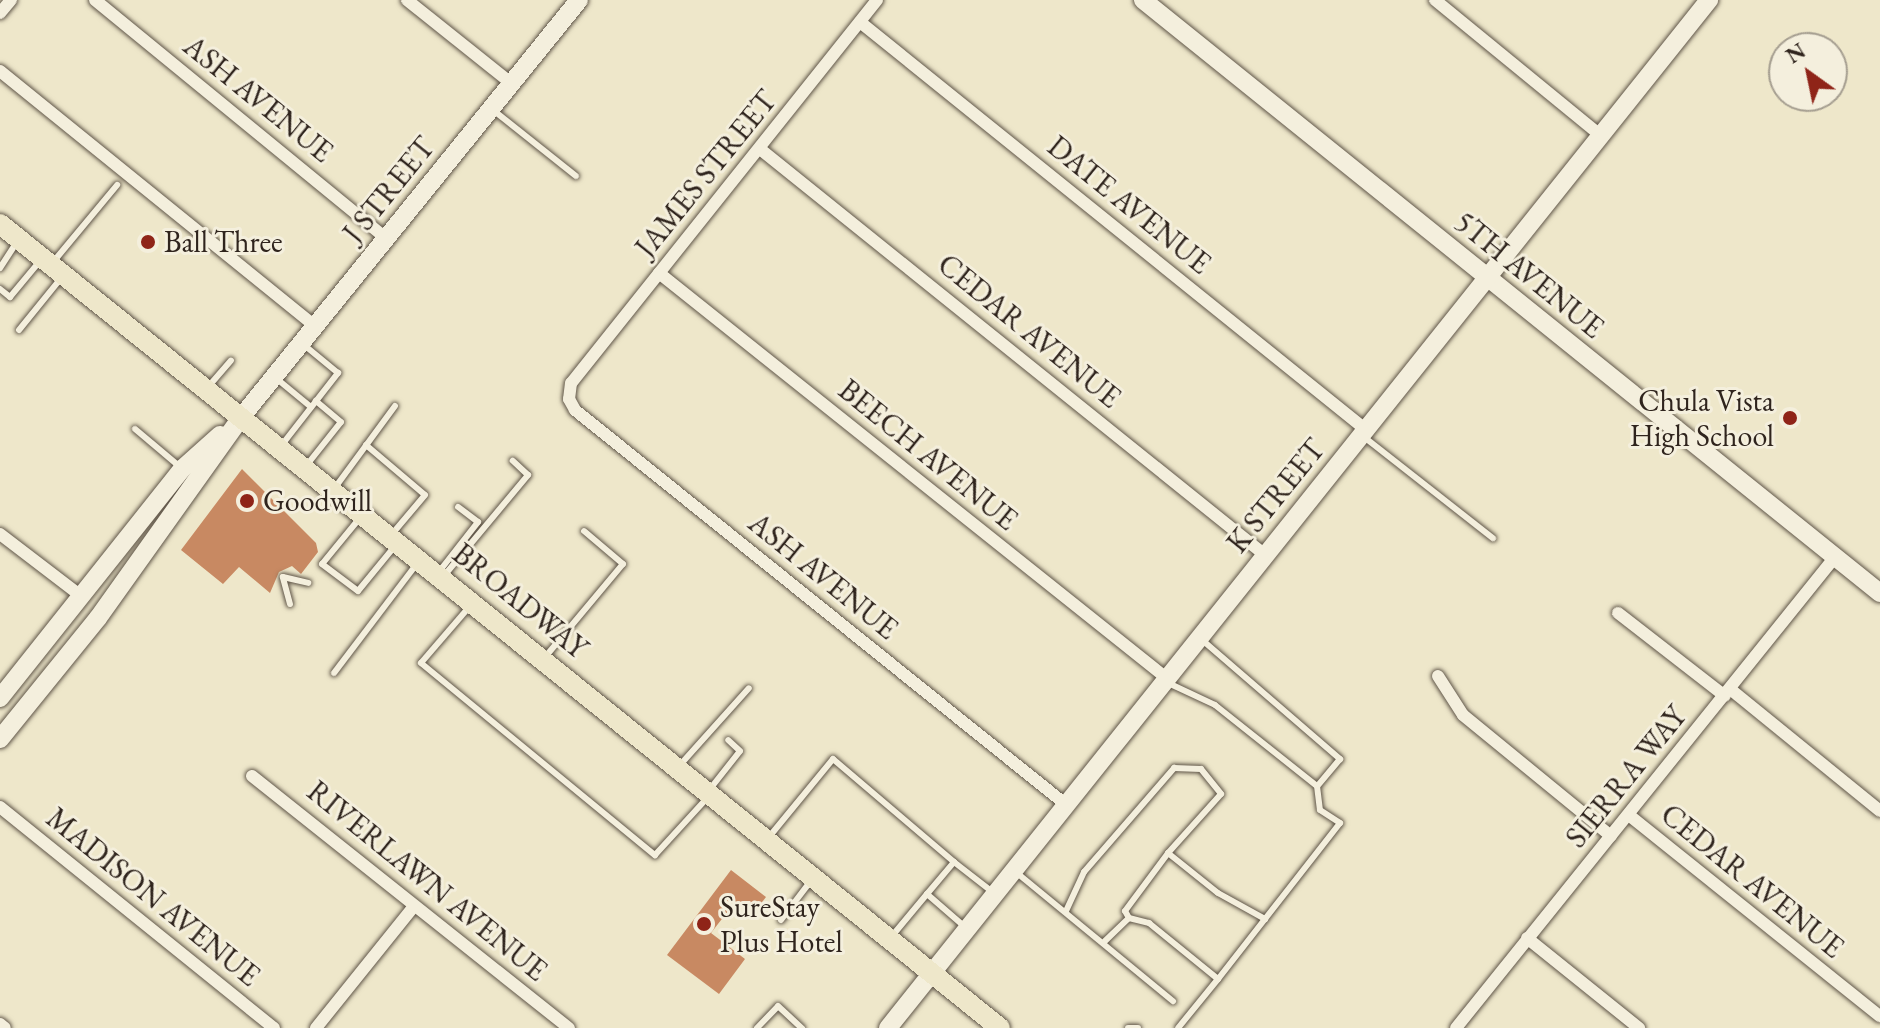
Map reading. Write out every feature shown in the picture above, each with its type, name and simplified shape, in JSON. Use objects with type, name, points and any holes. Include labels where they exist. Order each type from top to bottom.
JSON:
[{"type":"main road","name":"BROADWAY","points":[[0,224],[243,415],[1000,1028]]},
{"type":"street","points":[[0,13],[11,0]]},
{"type":"street","name":"ASH AVENUE","points":[[95,0],[387,239]]},
{"type":"street","points":[[407,0],[511,83]]},
{"type":"street","name":"J STREET","points":[[0,739],[98,618],[243,415],[579,0]]},
{"type":"street","name":"JAMES STREET","points":[[574,379],[877,0]]},
{"type":"street","name":"5TH AVENUE","points":[[1143,0],[1880,593]]},
{"type":"street","points":[[1435,0],[1600,135]]},
{"type":"street","name":"K STREET","points":[[888,1028],[996,894],[1011,868],[1707,1]]},
{"type":"street","name":"DATE AVENUE","points":[[860,22],[1363,432]]},
{"type":"street","points":[[0,71],[315,326]]},
{"type":"street","name":"CEDAR AVENUE","points":[[760,149],[1265,555]]},
{"type":"street","name":"BEECH AVENUE","points":[[659,273],[1164,679]]},
{"type":"street","name":"ASH AVENUE","points":[[574,379],[568,393],[575,410],[1064,803]]},
{"type":"street","name":"J STREET","points":[[0,698],[182,469],[243,415]]},
{"type":"street","points":[[0,534],[81,596]]},
{"type":"street","name":"SIERRA WAY","points":[[1456,1028],[1630,816],[1835,557]]},
{"type":"street","points":[[1618,613],[1880,811]]},
{"type":"street","name":"CEDAR AVENUE","points":[[1438,676],[1463,715],[1611,836]]},
{"type":"street","name":"RIVERLAWN AVENUE","points":[[252,776],[569,1028]]},
{"type":"street","name":"MADISON AVENUE","points":[[0,807],[274,1028]]},
{"type":"street","name":"CEDAR AVENUE","points":[[1630,816],[1880,1016]]},
{"type":"street","points":[[316,1028],[414,906]]},
{"type":"street","points":[[1527,938],[1639,1028]]},
{"type":"street","points":[[0,1024],[5,1028]]},
{"type":"lane","points":[[490,108],[576,176]]},
{"type":"lane","points":[[19,330],[53,265],[117,185]]},
{"type":"lane","points":[[0,268],[19,238]]},
{"type":"lane","points":[[0,289],[10,297],[53,265]]},
{"type":"lane","points":[[281,446],[338,373],[301,343]]},
{"type":"lane","points":[[208,387],[231,361]]},
{"type":"lane","points":[[274,377],[311,407]]},
{"type":"lane","points":[[306,466],[341,422],[316,401]]},
{"type":"lane","points":[[334,489],[395,406]]},
{"type":"lane","points":[[135,429],[182,469]]},
{"type":"lane","points":[[1363,432],[1493,538]]},
{"type":"lane","points":[[364,513],[322,564],[358,591],[425,495],[366,445]]},
{"type":"lane","points":[[440,575],[528,475],[513,461]]},
{"type":"lane","points":[[440,575],[478,522],[458,507]]},
{"type":"lane","points":[[544,659],[623,564],[584,531]]},
{"type":"lane","points":[[334,673],[421,559]]},
{"type":"lane","points":[[290,604],[283,577],[308,583]]},
{"type":"lane","points":[[473,601],[421,663],[655,855],[709,793],[740,751],[728,740]]},
{"type":"lane","points":[[1198,637],[1340,759],[1317,786]]},
{"type":"lane","points":[[1164,679],[1215,705],[1317,786],[1320,810],[1340,823],[1178,1028]]},
{"type":"lane","points":[[678,767],[749,688]]},
{"type":"lane","points":[[767,840],[833,759],[996,894]]},
{"type":"lane","points":[[1066,911],[1084,872],[1174,768],[1201,769],[1221,794],[1168,853],[1125,911],[1129,918],[1149,923],[1218,979]]},
{"type":"lane","points":[[1168,853],[1218,893],[1265,919]]},
{"type":"lane","points":[[889,939],[954,862]]},
{"type":"lane","points":[[1011,868],[1105,941],[1173,1001]]},
{"type":"lane","points":[[781,920],[814,878]]},
{"type":"lane","points":[[927,894],[967,929]]},
{"type":"lane","points":[[1105,941],[1129,918]]},
{"type":"lane","points":[[757,1028],[778,1006],[802,1028]]},
{"type":"lane","points":[[1128,1028],[1138,1028]]},
{"type":"building","name":"Goodwill","points":[[242,469],[316,543],[318,552],[301,574],[292,566],[279,572],[270,593],[239,567],[223,584],[181,550]]},
{"type":"building","name":"SureStay Plus Hotel","points":[[731,870],[766,897],[752,915],[735,902],[711,933],[745,959],[719,994],[667,955]]},
{"type":"place","name":"Ball Three","points":[[148,242]]},
{"type":"place","name":"Chula Vista High School","points":[[1790,418]]},
{"type":"place","name":"Goodwill","points":[[247,501]]},
{"type":"place","name":"SureStay Plus Hotel","points":[[704,924]]}]
